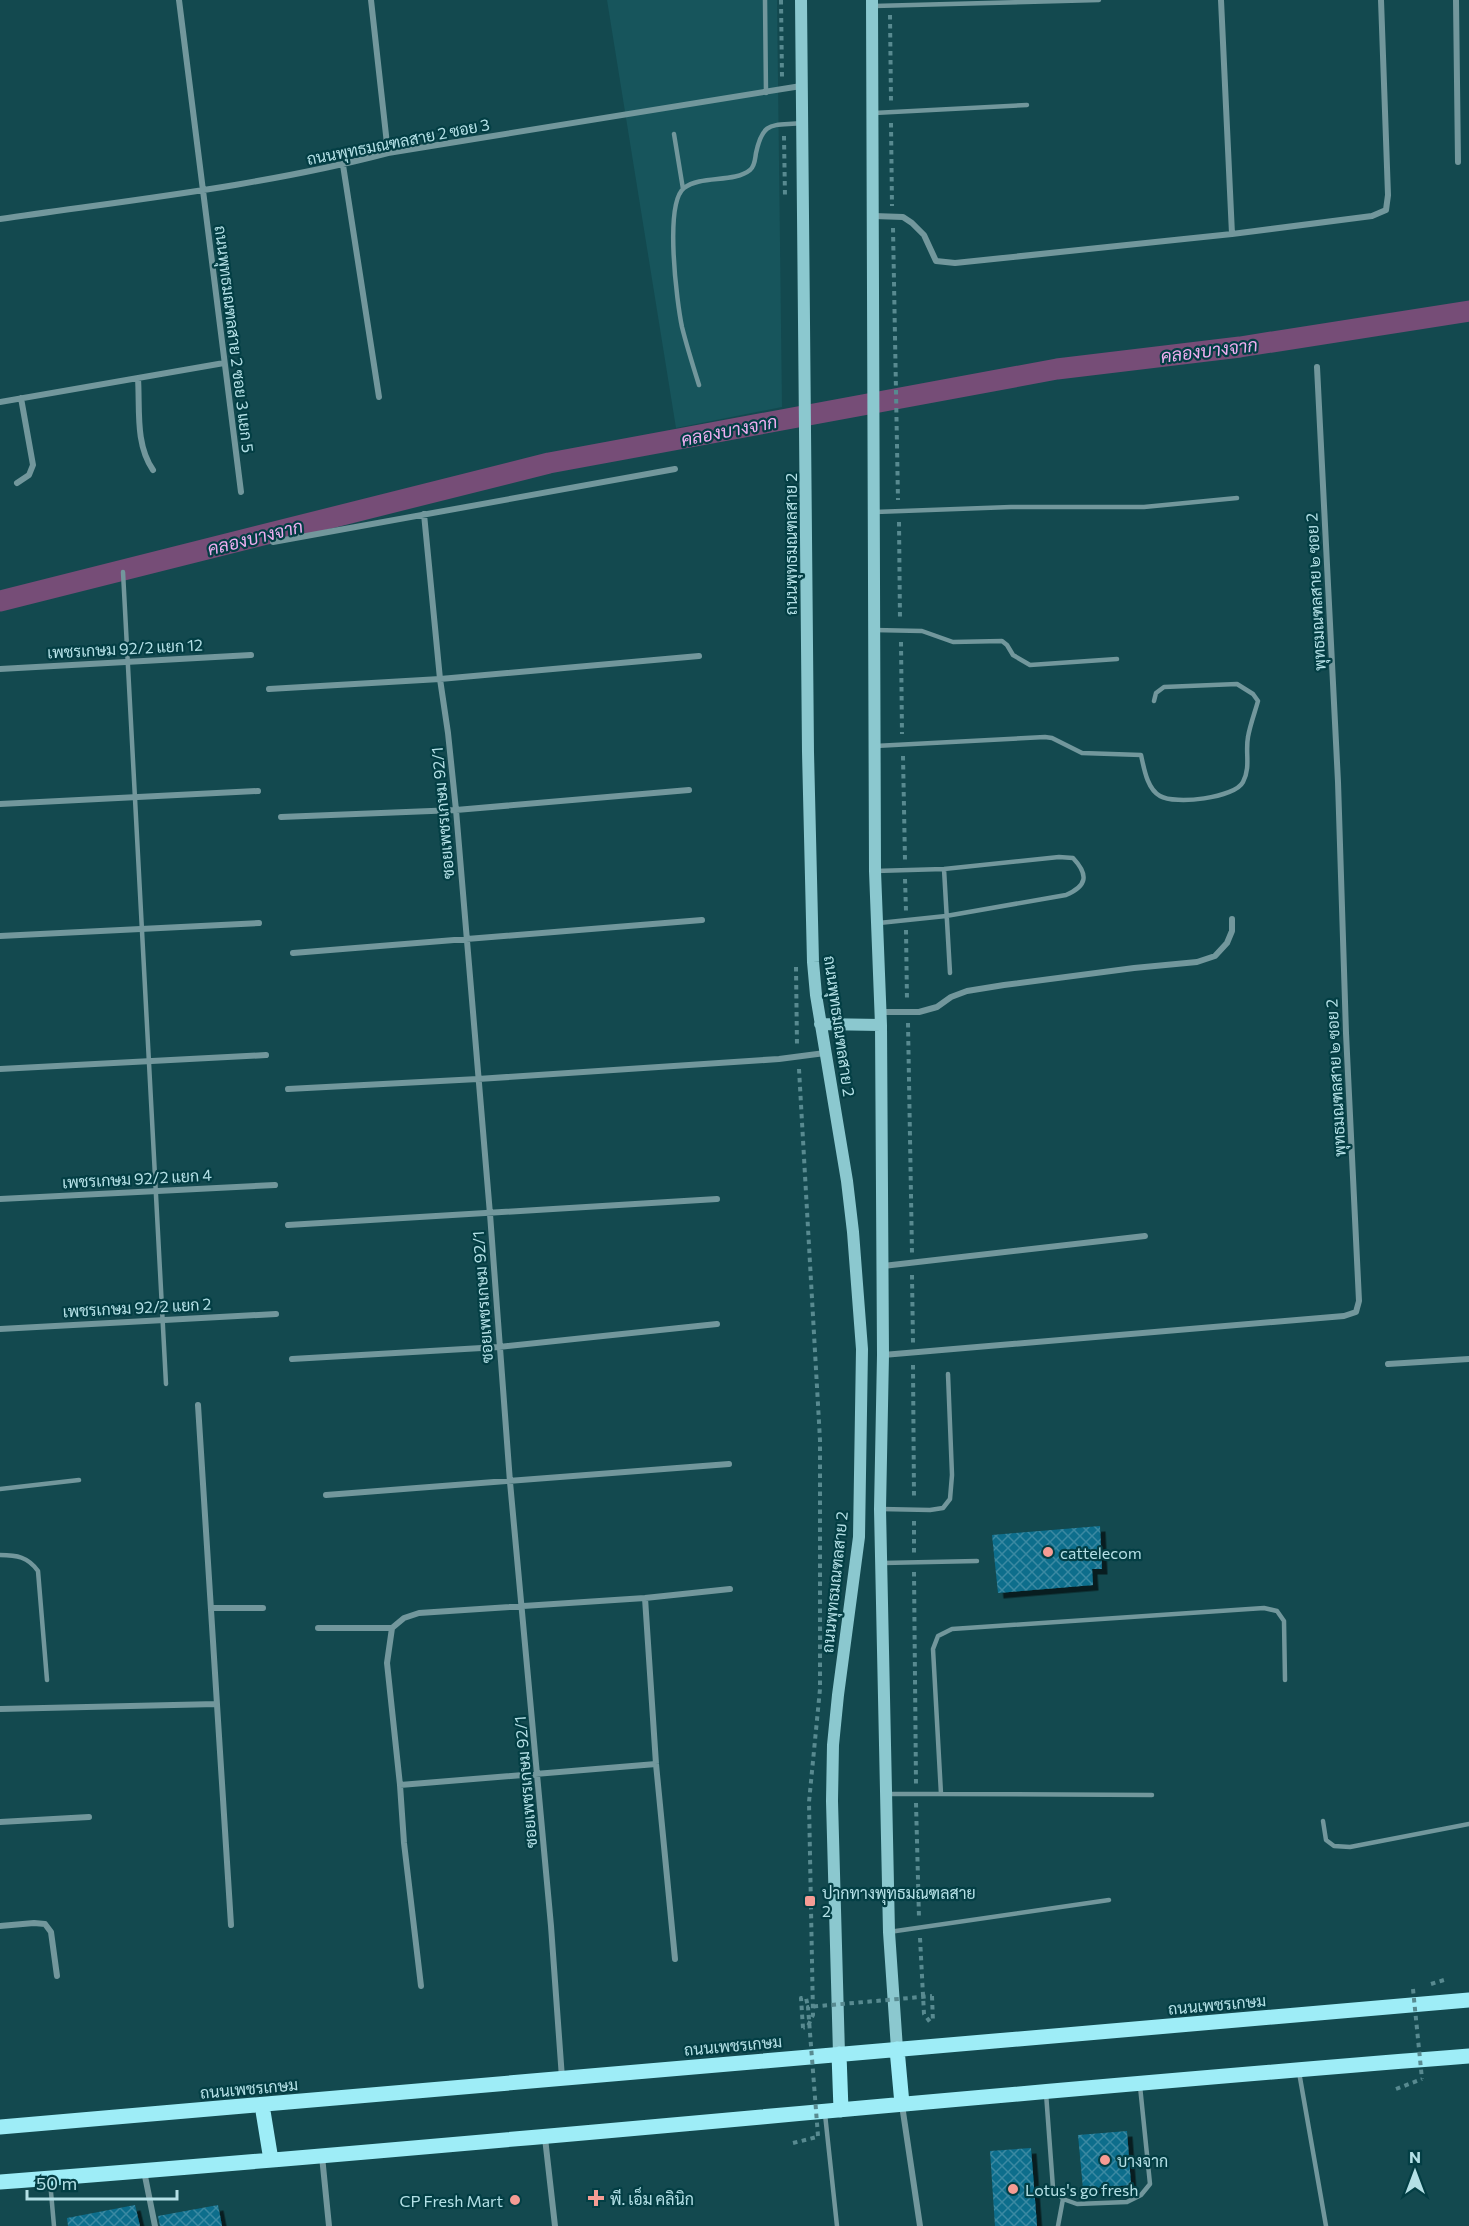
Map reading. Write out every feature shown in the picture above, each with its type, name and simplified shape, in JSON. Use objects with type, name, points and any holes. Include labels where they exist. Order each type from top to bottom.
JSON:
[{"type":"main road","name":"ถนนพุทธมณฑลสาย 2","points":[[801,0],[808,752],[813,962],[820,1024],[854,1232],[862,1349],[859,1537],[833,1745],[832,1801],[839,2054]]},
{"type":"main road","name":"ถนนพุทธมณฑลสาย 2","points":[[872,3],[874,871],[880,1018],[883,1266],[880,1509],[883,1563],[889,1932],[897,2049]]},
{"type":"main road","points":[[820,1024],[880,1018]]},
{"type":"main road","name":"ถนนเพชรเกษม","points":[[0,2127],[1469,2001]]},
{"type":"main road","points":[[897,2049],[902,2104]]},
{"type":"main road","points":[[839,2054],[841,2110]]},
{"type":"main road","points":[[0,2182],[1469,2056]]},
{"type":"main road","points":[[262,2105],[271,2160]]},
{"type":"street","name":"ถนนพุทธมณฑลสาย 2 ซอย 3 แยก 5","points":[[180,0],[202,190],[242,492]]},
{"type":"street","points":[[371,0],[388,153]]},
{"type":"street","points":[[1221,0],[1232,234]]},
{"type":"street","points":[[874,216],[903,217],[924,235],[936,261],[955,263],[1232,234],[1372,216],[1386,210],[1388,195],[1381,0]]},
{"type":"street","points":[[1456,0],[1458,162]]},
{"type":"street","name":"ถนนพุทธมณฑลสาย 2 ซอย 3","points":[[0,219],[202,190],[343,165],[388,153],[801,86]]},
{"type":"street","points":[[343,165],[379,397]]},
{"type":"street","points":[[0,402],[224,363]]},
{"type":"street","name":"พุทธมณฑลสาย ๒ ซอย 2","points":[[883,1355],[1344,1316],[1356,1312],[1359,1301],[1317,367]]},
{"type":"street","points":[[138,378],[141,441],[145,459],[153,470]]},
{"type":"street","points":[[17,483],[28,475],[33,465],[21,398]]},
{"type":"street","points":[[273,542],[675,469]]},
{"type":"street","name":"ซอยเพชรเกษม 92/1","points":[[424,514],[440,679],[456,810],[510,1482],[538,1774],[562,2079]]},
{"type":"street","name":"เพชรเกษม 92/2 แยก 12","points":[[0,669],[251,655]]},
{"type":"street","points":[[269,689],[440,679],[699,656]]},
{"type":"street","points":[[281,817],[456,810],[689,790]]},
{"type":"street","points":[[0,804],[258,791]]},
{"type":"street","points":[[880,1018],[937,1007],[951,997],[967,991],[1134,968],[1197,962],[1215,956],[1227,943],[1232,931],[1232,919]]},
{"type":"street","points":[[293,953],[702,920]]},
{"type":"street","points":[[0,936],[259,922]]},
{"type":"street","points":[[288,1089],[478,1079],[825,1053]]},
{"type":"street","points":[[0,1069],[266,1055]]},
{"type":"street","name":"เพชรเกษม 92/2 แยก 4","points":[[0,1199],[275,1185]]},
{"type":"street","points":[[288,1226],[717,1199]]},
{"type":"street","points":[[883,1266],[1145,1236]]},
{"type":"street","name":"เพชรเกษม 92/2 แยก 2","points":[[0,1329],[164,1318],[276,1314]]},
{"type":"street","points":[[292,1359],[499,1347],[717,1324]]},
{"type":"street","points":[[1388,1364],[1469,1359]]},
{"type":"street","points":[[198,1405],[231,1925]]},
{"type":"street","points":[[326,1495],[729,1464]]},
{"type":"street","points":[[318,1628],[392,1628],[404,1618],[420,1613],[645,1598],[729,1588]]},
{"type":"street","points":[[645,1598],[656,1764],[675,1959]]},
{"type":"street","points":[[211,1608],[262,1608]]},
{"type":"street","points":[[392,1628],[387,1663],[404,1844],[421,1986]]},
{"type":"street","points":[[0,1709],[217,1704]]},
{"type":"street","points":[[400,1785],[656,1764]]},
{"type":"street","points":[[0,1822],[89,1817]]},
{"type":"street","points":[[0,1926],[45,1924],[51,1932],[57,1976]]},
{"type":"street","points":[[902,2104],[920,2226]]},
{"type":"street","points":[[545,2137],[555,2226]]},
{"type":"street","points":[[322,2156],[329,2226]]},
{"type":"street","points":[[144,2170],[155,2226]]},
{"type":"lane","points":[[765,0],[766,93]]},
{"type":"lane","points":[[872,3],[890,6],[1099,0]]},
{"type":"lane","points":[[874,113],[1027,105]]},
{"type":"lane","points":[[699,385],[677,298],[673,224],[676,199],[683,189],[693,184],[747,172],[753,168],[763,130],[772,126],[802,123]]},
{"type":"lane","points":[[674,134],[683,189]]},
{"type":"lane","points":[[874,505],[1144,507],[1237,498]]},
{"type":"lane","points":[[123,572],[166,1384]]},
{"type":"lane","points":[[874,630],[922,631],[953,642],[1002,641],[1013,656],[1030,665],[1117,659]]},
{"type":"lane","points":[[875,746],[1045,736],[1082,753],[1141,755],[1151,787],[1160,797],[1202,799],[1232,792],[1243,784],[1249,764],[1247,738],[1258,701],[1253,694],[1237,684],[1164,687],[1156,693],[1154,701]]},
{"type":"lane","points":[[874,871],[944,869],[1059,857],[1073,858],[1082,867],[1084,880],[1079,889],[1066,896],[946,916],[876,923]]},
{"type":"lane","points":[[944,869],[950,973]]},
{"type":"lane","points":[[880,1509],[943,1508],[950,1498],[952,1475],[948,1374]]},
{"type":"lane","points":[[0,1489],[79,1480]]},
{"type":"lane","points":[[0,1555],[18,1556],[31,1561],[38,1571],[47,1680]]},
{"type":"lane","points":[[883,1563],[977,1561]]},
{"type":"lane","points":[[942,1794],[933,1649],[938,1636],[951,1629],[1264,1608],[1277,1611],[1284,1621],[1285,1680]]},
{"type":"lane","points":[[885,1794],[1152,1795]]},
{"type":"lane","points":[[1323,1821],[1326,1840],[1334,1846],[1350,1847],[1469,1824]]},
{"type":"lane","points":[[889,1932],[1109,1900]]},
{"type":"lane","points":[[1299,2070],[1326,2226]]},
{"type":"lane","points":[[1046,2092],[1053,2188],[1063,2199],[1077,2204],[1127,2202],[1141,2195],[1150,2184],[1140,2083]]},
{"type":"lane","points":[[824,2111],[837,2226]]},
{"type":"lane","points":[[49,2178],[54,2226]]},
{"type":"lane","points":[[1058,2226],[1063,2199]]},
{"type":"path","points":[[781,0],[783,90]]},
{"type":"path","points":[[890,6],[898,491]]},
{"type":"path","points":[[784,125],[785,208]]},
{"type":"path","points":[[793,2143],[818,2136],[807,2007],[806,1998],[801,1998],[803,2028],[808,2025],[813,2015],[809,1802],[820,1689],[820,1440],[796,1040]]},
{"type":"path","points":[[1396,2089],[1422,2079],[1413,1989]]},
{"type":"path","points":[[807,2007],[932,1996],[933,2022]]},
{"type":"shaded area","points":[[607,0],[777,0],[782,407],[676,428]]},
{"type":"building","name":"cattelecom","points":[[1100,1526],[1102,1569],[1092,1569],[1093,1585],[998,1593],[992,1535]]},
{"type":"building","name":"บางจาก","points":[[1127,2131],[1131,2185],[1083,2189],[1078,2135]]},
{"type":"building","name":"Lotus's go fresh","points":[[1031,2148],[1037,2226],[995,2226],[990,2151]]},
{"type":"building","points":[[135,2205],[140,2226],[68,2226],[67,2218]]},
{"type":"building","points":[[218,2205],[222,2226],[160,2226],[158,2216]]},
{"type":"waterway","name":"คลองบางจาก","points":[[0,601],[549,463],[1057,369],[1240,347],[1469,311]]},
{"type":"place","name":"cattelecom","points":[[1048,1552]]},
{"type":"place","name":"ปากทางพุทธมณฑลสาย 2","points":[[810,1901]]},
{"type":"place","name":"บางจาก","points":[[1105,2160]]},
{"type":"place","name":"Lotus's go fresh","points":[[1013,2189]]},
{"type":"place","name":"พี. เอ็ม คลินิก","points":[[596,2198]]},
{"type":"place","name":"CP Fresh Mart","points":[[515,2200]]}]
